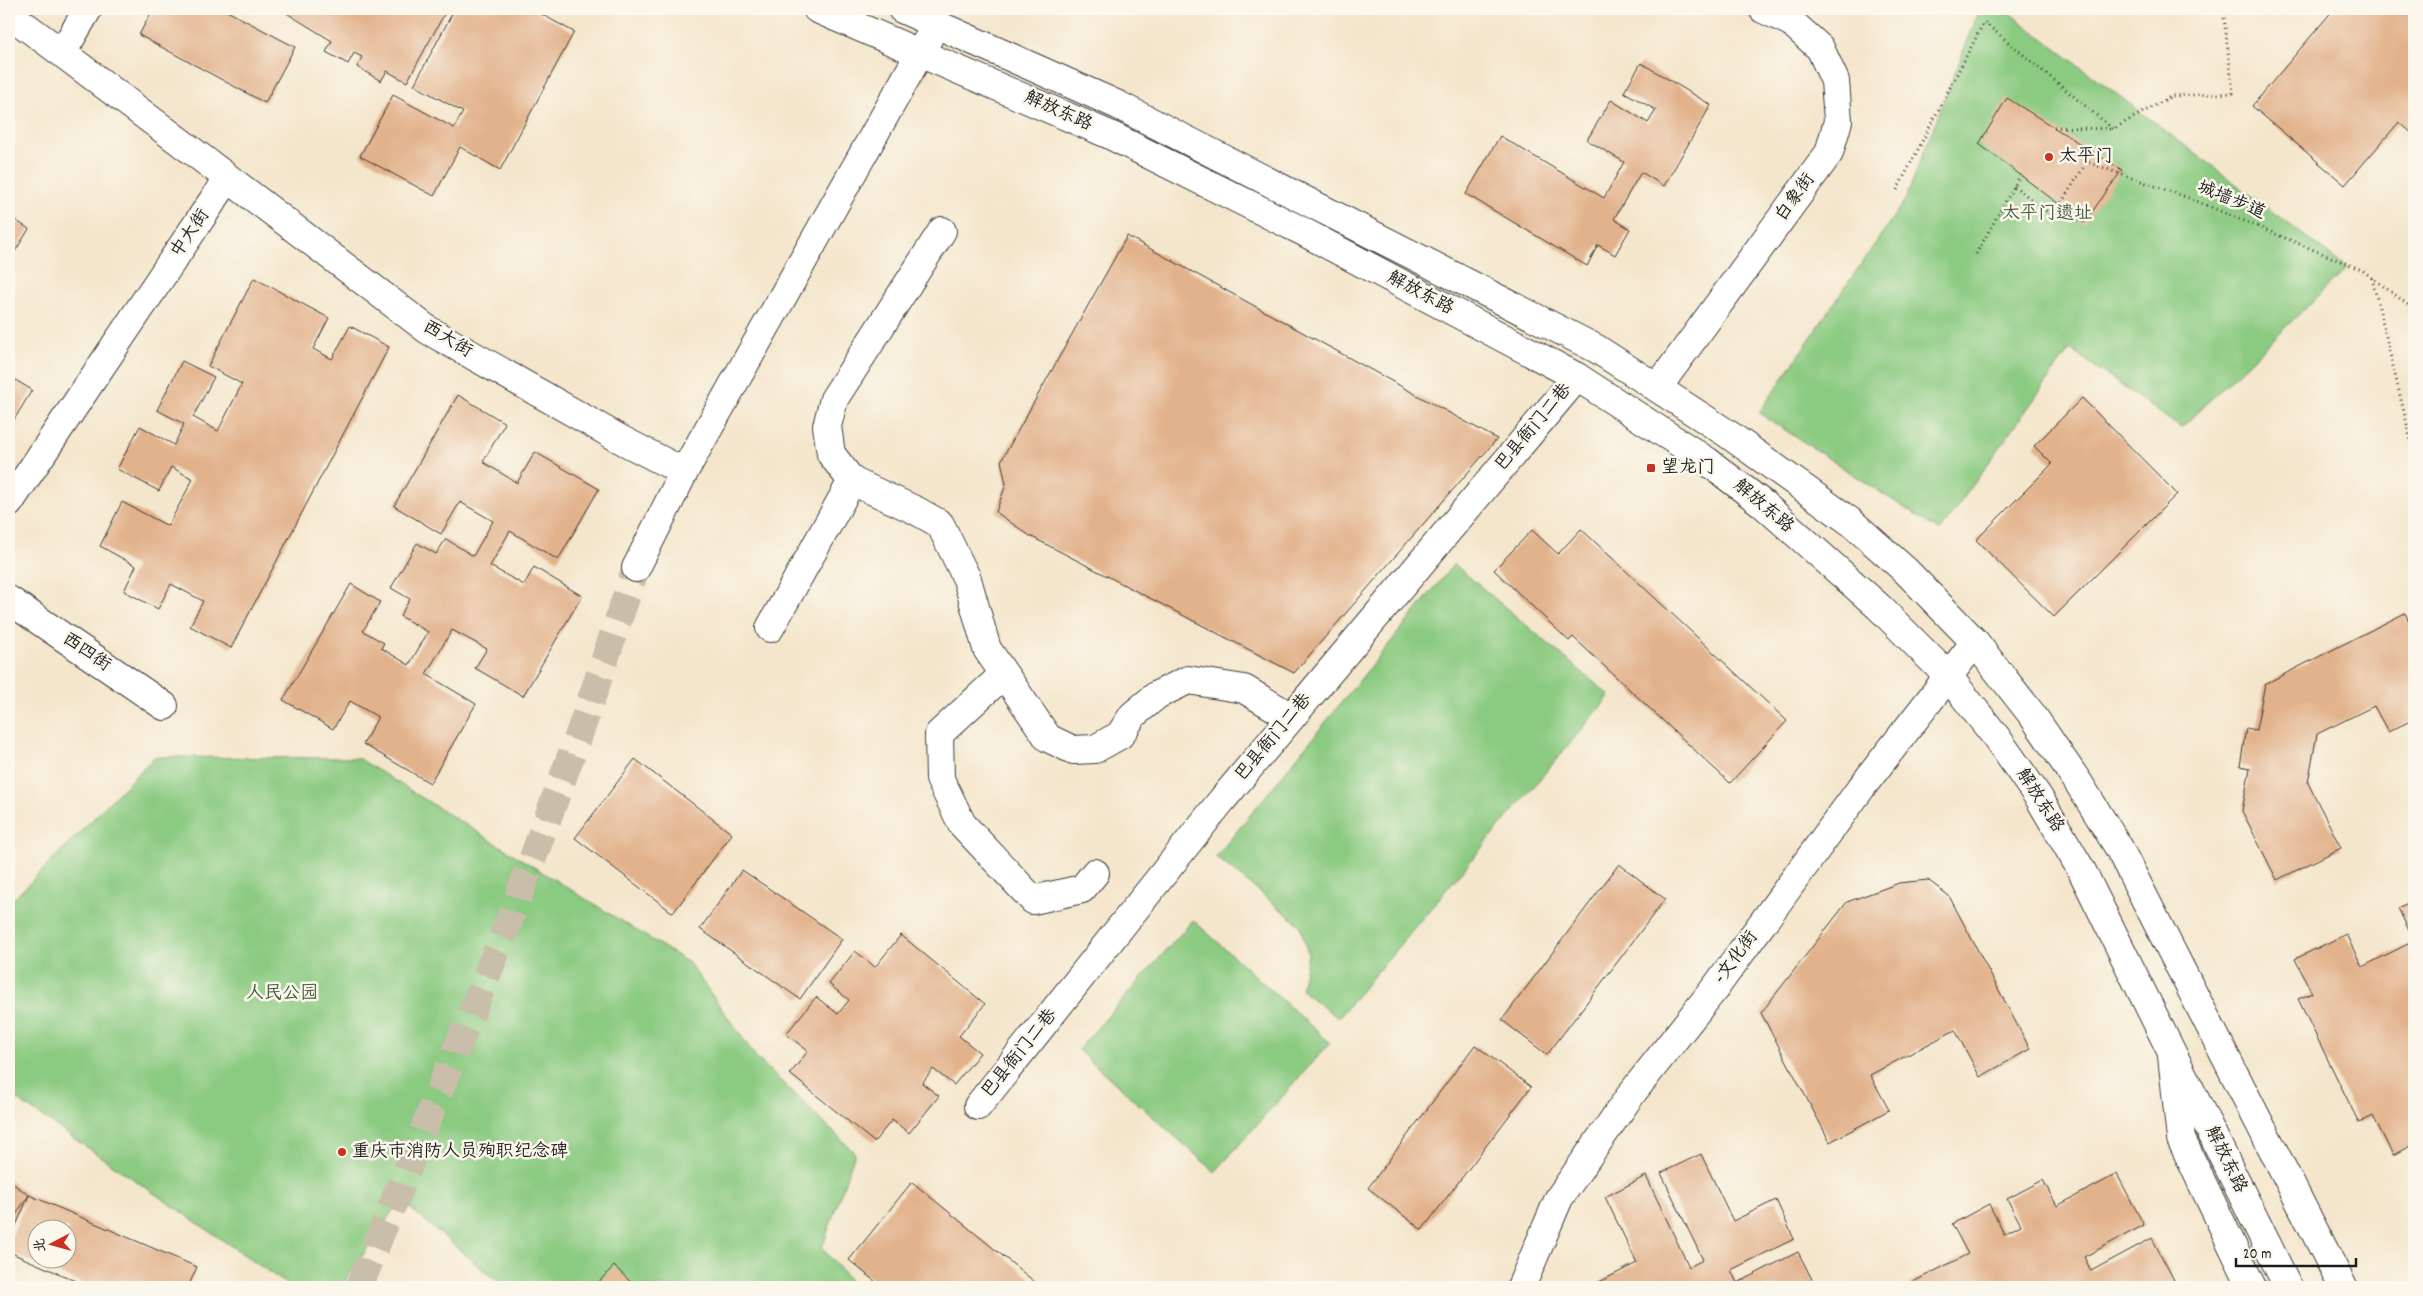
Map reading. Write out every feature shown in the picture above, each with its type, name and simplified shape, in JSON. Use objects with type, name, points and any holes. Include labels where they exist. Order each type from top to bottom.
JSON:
[{"type":"main road","points":[[62,53],[88,9]]},
{"type":"main road","name":"解放东路","points":[[818,9],[1110,135],[1302,231],[1577,377],[1707,461],[1763,504],[1879,607],[1948,676],[1997,738],[2039,798],[2082,871],[2288,1287]]},
{"type":"main road","name":"解放东路","points":[[902,9],[1127,110],[1597,349],[1736,439],[1851,522],[1906,572],[1975,642],[2033,716],[2078,782],[2119,848],[2343,1287]]},
{"type":"main road","name":"白象街","points":[[1658,387],[1829,153],[1836,129],[1838,121],[1835,81],[1820,48],[1791,22],[1763,9]]},
{"type":"main road","points":[[9,14],[228,178]]},
{"type":"main road","points":[[636,568],[684,472],[936,23]]},
{"type":"main road","name":"西大街","points":[[228,178],[428,330],[684,472]]},
{"type":"main road","name":"中大街","points":[[9,504],[228,178]]},
{"type":"main road","points":[[942,231],[834,398],[827,426],[831,454],[852,481],[917,511],[940,524],[968,579],[988,649],[1048,738],[1073,750],[1095,749],[1120,735],[1133,715],[1157,695],[1188,680],[1244,690],[1291,717]]},
{"type":"main road","name":"巴县衙门二巷","points":[[978,1106],[1222,800],[1577,377]]},
{"type":"main road","points":[[770,628],[852,481]]},
{"type":"main road","name":"西四街","points":[[9,600],[164,706]]},
{"type":"main road","name":"-文化街","points":[[1521,1287],[1559,1198],[1626,1101],[1715,988],[1861,788],[1975,642]]},
{"type":"main road","points":[[1004,674],[939,734],[940,779],[962,824],[1033,900],[1082,889],[1095,873]]},
{"type":"main road","points":[[2172,1052],[2181,1139],[2252,1287]]},
{"type":"path","points":[[2054,127],[2113,129],[2172,96],[2233,93],[2224,17],[2226,9]]},
{"type":"path","points":[[1897,190],[1984,22],[2113,129]]},
{"type":"path","name":"城墙步道","points":[[2014,186],[2053,216],[2087,162],[2189,198],[2362,270],[2414,309]]},
{"type":"path","points":[[1976,254],[2020,174]]},
{"type":"path","points":[[2371,277],[2414,454]]},
{"type":"green space","name":"太平门遗址","points":[[1980,9],[2004,9],[2347,268],[2181,428],[2070,349],[1940,531],[1759,413],[1905,200]]},
{"type":"green space","points":[[1454,564],[1610,696],[1338,1018],[1301,990],[1308,954],[1300,925],[1216,857]]},
{"type":"green space","name":"人民公园","points":[[154,757],[358,758],[689,963],[756,1057],[855,1153],[822,1248],[856,1287],[504,1287],[400,1200],[341,1287],[291,1287],[9,1094],[9,904]]},
{"type":"green space","points":[[1193,920],[1330,1043],[1215,1172],[1078,1050]]},
{"type":"building","points":[[153,9],[228,9],[227,11],[295,47],[265,103],[139,35]]},
{"type":"building","points":[[280,9],[447,9],[407,82],[387,71],[381,81],[357,67],[362,57],[354,53],[348,64],[326,52],[332,41]]},
{"type":"building","points":[[447,9],[532,9],[574,32],[500,170],[460,147],[434,196],[360,156],[393,95],[454,128],[463,112],[414,85],[453,12]]},
{"type":"building","points":[[2334,9],[2414,9],[2414,135],[2399,122],[2345,185],[2252,106]]},
{"type":"building","points":[[1641,63],[1711,105],[1664,186],[1641,172],[1614,219],[1630,229],[1615,255],[1598,245],[1587,266],[1466,194],[1500,136],[1604,198],[1624,162],[1587,140],[1611,100],[1648,123],[1656,110],[1624,92]]},
{"type":"building","name":"太平门","points":[[2007,98],[2122,170],[2084,223],[1979,144]]},
{"type":"building","points":[[9,216],[29,229],[9,261]]},
{"type":"building","points":[[1127,236],[1497,439],[1294,673],[1030,536],[996,512],[1006,484],[1001,461]]},
{"type":"building","points":[[254,278],[329,318],[313,349],[332,359],[350,326],[389,347],[231,648],[190,626],[203,601],[171,584],[158,609],[124,591],[136,566],[100,546],[122,502],[168,526],[193,479],[171,467],[159,491],[117,469],[140,426],[174,445],[184,424],[157,410],[182,361],[214,377],[193,417],[218,431],[242,384],[208,366]]},
{"type":"building","points":[[9,376],[32,390],[9,428]]},
{"type":"building","points":[[458,395],[505,423],[483,462],[517,483],[535,452],[599,489],[558,560],[510,531],[490,566],[524,585],[534,567],[582,596],[523,696],[475,668],[487,649],[452,630],[426,674],[476,704],[430,783],[363,744],[378,717],[350,701],[333,729],[283,700],[351,584],[380,602],[363,631],[384,643],[381,648],[409,665],[428,632],[400,616],[410,599],[391,588],[417,543],[436,554],[446,539],[473,556],[493,521],[460,502],[441,534],[394,506]]},
{"type":"building","points":[[2082,398],[2177,494],[2054,617],[1976,540],[2052,464],[2034,446]]},
{"type":"building","points":[[1581,529],[1787,721],[1730,783],[1573,637],[1569,641],[1494,570],[1532,530],[1558,554]]},
{"type":"building","points":[[2405,613],[2414,632],[2414,719],[2388,732],[2374,706],[2317,734],[2308,783],[2341,848],[2277,880],[2242,811],[2250,768],[2240,766],[2246,728],[2256,730],[2265,684]]},
{"type":"building","points":[[635,759],[732,834],[673,913],[575,838]]},
{"type":"building","points":[[1619,864],[1665,899],[1547,1055],[1502,1020]]},
{"type":"building","points":[[742,870],[842,939],[800,999],[700,929]]},
{"type":"building","points":[[1928,880],[1949,896],[2030,1049],[1980,1077],[1955,1030],[1870,1075],[1889,1110],[1830,1142],[1761,1013],[1847,902],[1899,883]]},
{"type":"building","points":[[2414,900],[2414,941],[2398,908]]},
{"type":"building","points":[[2346,934],[2362,967],[2414,941],[2414,1144],[2393,1155],[2373,1116],[2359,1123],[2298,999],[2312,993],[2295,959]]},
{"type":"building","points":[[901,935],[985,1004],[959,1036],[980,1053],[954,1085],[933,1069],[922,1083],[939,1096],[909,1133],[892,1120],[874,1142],[790,1074],[808,1051],[786,1034],[816,997],[838,1014],[849,1000],[829,984],[855,951],[875,967]]},
{"type":"building","points":[[1475,1045],[1531,1087],[1422,1230],[1368,1188]]},
{"type":"building","points":[[1701,1154],[1733,1221],[1776,1200],[1794,1239],[1731,1270],[1737,1283],[1798,1252],[1816,1287],[1601,1287],[1599,1282],[1637,1263],[1605,1197],[1646,1176],[1689,1267],[1703,1260],[1661,1173]]},
{"type":"building","points":[[2117,1174],[2144,1225],[2084,1257],[2091,1271],[2152,1238],[2174,1280],[2160,1287],[1911,1287],[1909,1284],[1968,1254],[1952,1224],[1989,1204],[2004,1234],[2021,1225],[2007,1199],[2043,1180],[2057,1206]]},
{"type":"building","points":[[9,1181],[29,1195],[9,1225]]},
{"type":"building","points":[[912,1182],[1041,1287],[882,1287],[849,1260]]},
{"type":"building","points":[[29,1195],[197,1267],[188,1287],[90,1287],[46,1268],[78,1268],[78,1218],[28,1218],[28,1260],[9,1252],[9,1242]]},
{"type":"building","points":[[614,1266],[636,1287],[594,1287]]},
{"type":"tunnel","points":[[359,1287],[513,911],[581,729],[636,568]]},
{"type":"place","name":"太平门","points":[[2049,157]]},
{"type":"place","name":"望龙门","points":[[1651,468]]},
{"type":"place","name":"重庆市消防人员殉职纪念碑","points":[[342,1152]]}]
